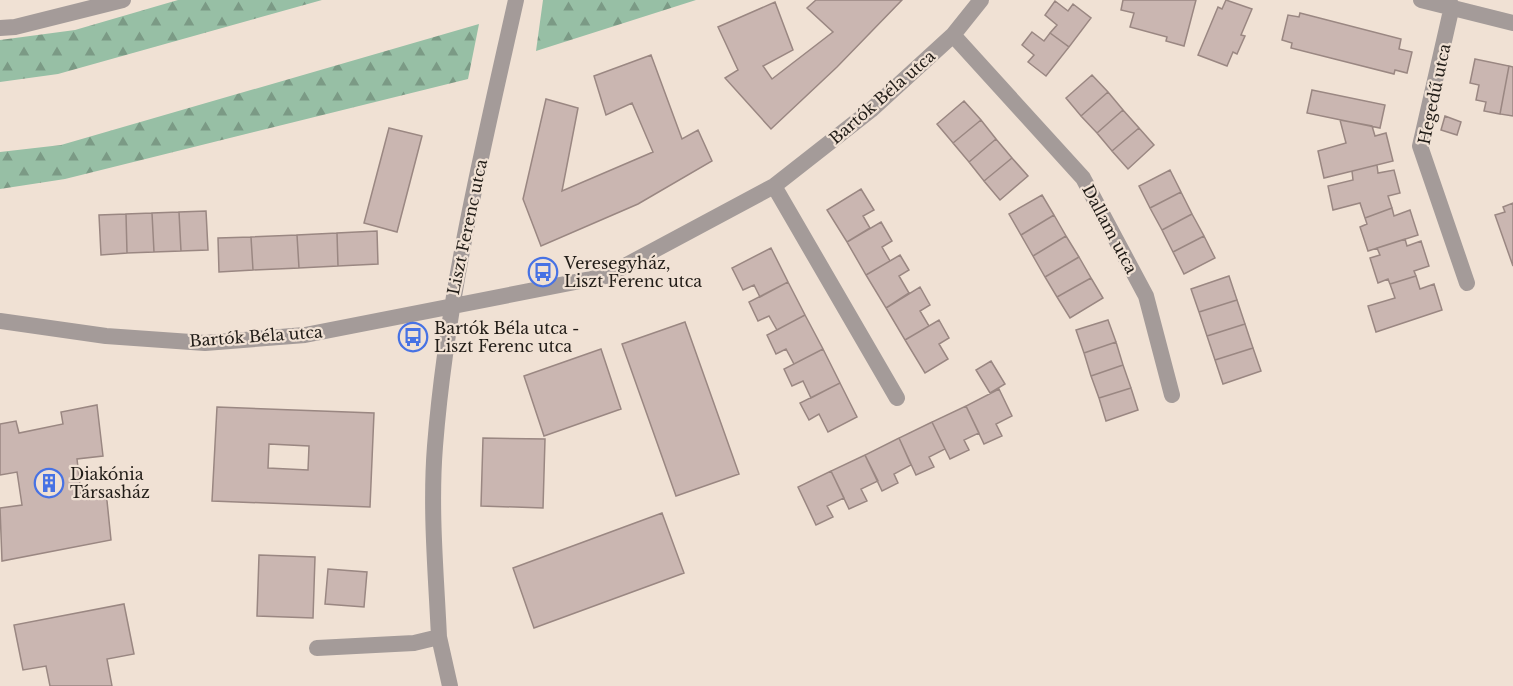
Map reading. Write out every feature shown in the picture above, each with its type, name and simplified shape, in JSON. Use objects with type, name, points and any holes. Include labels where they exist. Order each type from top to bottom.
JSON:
[{"type":"street","points":[[0,28],[15,27],[123,0]]},
{"type":"street","name":"Liszt Ferenc utca","points":[[450,686],[439,637],[433,523],[435,447],[450,308],[516,0]]},
{"type":"street","name":"Bartók Béla utca","points":[[0,321],[106,336],[205,343],[305,335],[606,276],[774,186],[871,110],[953,35],[981,0]]},
{"type":"street","points":[[1421,0],[1513,22]]},
{"type":"street","name":"Hegedű utca","points":[[1452,6],[1420,146],[1467,283]]},
{"type":"street","name":"Dallam utca","points":[[953,35],[1083,178],[1146,296],[1172,395]]},
{"type":"street","points":[[774,186],[897,398]]},
{"type":"street","points":[[317,648],[414,644],[439,637]]},
{"type":"green space","points":[[178,0],[322,0],[58,74],[0,82],[0,40],[75,30]]},
{"type":"green space","points":[[543,0],[696,0],[536,51]]},
{"type":"green space","points":[[479,24],[468,79],[65,179],[0,189],[0,152],[61,145]]},
{"type":"building","points":[[816,0],[902,0],[837,67],[771,129],[725,78],[738,70],[718,27],[775,2],[793,50],[763,66],[772,79],[833,32],[807,8]]},
{"type":"building","points":[[1123,0],[1196,0],[1184,46],[1166,41],[1167,37],[1130,27],[1134,13],[1121,10]]},
{"type":"building","points":[[1226,0],[1252,9],[1241,35],[1245,36],[1237,54],[1233,52],[1227,66],[1198,55],[1218,7],[1222,9]]},
{"type":"building","points":[[1055,1],[1068,11],[1073,4],[1091,18],[1069,47],[1050,33],[1057,25],[1045,15]]},
{"type":"building","points":[[1300,13],[1401,39],[1399,49],[1412,52],[1407,73],[1395,70],[1394,74],[1291,48],[1292,43],[1282,40],[1288,15],[1299,17]]},
{"type":"building","points":[[1032,32],[1044,41],[1050,33],[1069,47],[1046,76],[1028,62],[1034,55],[1022,45]]},
{"type":"building","points":[[651,55],[682,139],[698,130],[712,161],[638,204],[541,246],[523,199],[546,99],[578,108],[562,191],[653,152],[632,103],[606,115],[594,76]]},
{"type":"building","points":[[1475,59],[1509,66],[1500,114],[1484,111],[1486,102],[1476,100],[1479,85],[1470,83]]},
{"type":"building","points":[[1509,66],[1513,67],[1513,116],[1500,114]]},
{"type":"building","points":[[1092,75],[1108,92],[1081,116],[1066,98]]},
{"type":"building","points":[[1312,90],[1385,105],[1380,128],[1307,113]]},
{"type":"building","points":[[1108,92],[1123,110],[1097,133],[1081,116]]},
{"type":"building","points":[[964,101],[981,120],[953,143],[937,124]]},
{"type":"building","points":[[1123,110],[1139,128],[1112,151],[1097,133]]},
{"type":"building","points":[[1445,116],[1461,122],[1457,135],[1441,130]]},
{"type":"building","points":[[981,120],[996,139],[969,162],[953,143]]},
{"type":"building","points":[[1340,120],[1372,126],[1375,136],[1386,133],[1393,161],[1324,178],[1318,151],[1346,143]]},
{"type":"building","points":[[389,128],[422,136],[397,232],[364,223]]},
{"type":"building","points":[[1139,128],[1154,145],[1128,169],[1112,151]]},
{"type":"building","points":[[996,139],[1012,158],[984,181],[969,162]]},
{"type":"building","points":[[1012,158],[1028,176],[1000,200],[984,181]]},
{"type":"building","points":[[1377,165],[1378,173],[1394,170],[1400,193],[1388,196],[1392,208],[1365,218],[1360,203],[1333,210],[1328,186],[1353,180],[1352,171]]},
{"type":"building","points":[[1170,170],[1181,192],[1150,208],[1139,186]]},
{"type":"building","points":[[861,189],[874,210],[863,216],[870,228],[847,242],[827,210]]},
{"type":"building","points":[[1181,192],[1192,214],[1162,230],[1150,208]]},
{"type":"building","points":[[1042,195],[1054,215],[1021,235],[1009,214]]},
{"type":"building","points":[[1513,203],[1513,266],[1495,215],[1505,212],[1503,207]]},
{"type":"building","points":[[1392,208],[1394,216],[1410,210],[1418,235],[1368,251],[1360,227],[1367,224],[1365,218]]},
{"type":"building","points":[[206,211],[208,250],[181,251],[179,212]]},
{"type":"building","points":[[179,212],[181,251],[154,252],[152,213]]},
{"type":"building","points":[[152,213],[154,252],[127,253],[126,214]]},
{"type":"building","points":[[126,214],[127,253],[101,255],[99,215]]},
{"type":"building","points":[[1192,214],[1204,236],[1173,252],[1162,230]]},
{"type":"building","points":[[1054,215],[1066,236],[1033,256],[1021,235]]},
{"type":"building","points":[[881,222],[892,241],[882,247],[890,261],[866,275],[847,242]]},
{"type":"building","points":[[377,231],[378,264],[338,266],[337,233]]},
{"type":"building","points":[[337,233],[338,266],[299,268],[297,235]]},
{"type":"building","points":[[297,235],[299,268],[253,270],[251,237]]},
{"type":"building","points":[[1066,236],[1079,257],[1045,277],[1033,256]]},
{"type":"building","points":[[1204,236],[1215,258],[1184,274],[1173,252]]},
{"type":"building","points":[[251,237],[253,270],[219,272],[218,238]]},
{"type":"building","points":[[1405,239],[1407,246],[1421,241],[1429,266],[1414,271],[1416,276],[1390,284],[1388,279],[1378,283],[1370,258],[1380,255],[1377,248]]},
{"type":"building","points":[[771,248],[788,282],[760,297],[754,285],[743,290],[732,268]]},
{"type":"building","points":[[900,255],[909,270],[899,276],[909,293],[886,308],[866,275]]},
{"type":"building","points":[[1079,257],[1091,278],[1057,297],[1045,277]]},
{"type":"building","points":[[1229,276],[1237,300],[1199,312],[1191,289]]},
{"type":"building","points":[[1416,276],[1420,289],[1434,284],[1442,310],[1376,332],[1368,306],[1395,298],[1390,284]]},
{"type":"building","points":[[1091,278],[1103,298],[1070,318],[1057,297]]},
{"type":"building","points":[[788,282],[805,315],[777,330],[769,316],[758,321],[749,302]]},
{"type":"building","points":[[920,287],[930,305],[920,311],[929,326],[905,340],[886,308]]},
{"type":"building","points":[[1237,300],[1245,324],[1207,336],[1199,312]]},
{"type":"building","points":[[805,315],[823,349],[794,364],[786,349],[776,354],[767,335]]},
{"type":"building","points":[[939,320],[949,338],[939,344],[948,359],[925,373],[905,340]]},
{"type":"building","points":[[1108,320],[1116,342],[1084,353],[1076,330]]},
{"type":"building","points":[[685,322],[739,474],[676,496],[622,344]]},
{"type":"building","points":[[1245,324],[1253,348],[1215,360],[1207,336]]},
{"type":"building","points":[[1116,342],[1123,365],[1091,376],[1084,353]]},
{"type":"building","points":[[1253,348],[1261,371],[1223,384],[1215,360]]},
{"type":"building","points":[[601,349],[621,409],[544,436],[524,376]]},
{"type":"building","points":[[823,349],[840,383],[811,398],[803,381],[792,386],[784,369]]},
{"type":"building","points":[[991,361],[1005,384],[990,393],[976,370]]},
{"type":"building","points":[[1123,365],[1131,388],[1099,398],[1091,376]]},
{"type":"building","points":[[840,383],[857,417],[828,432],[819,414],[809,420],[800,403]]},
{"type":"building","points":[[1131,388],[1138,410],[1106,421],[1099,398]]},
{"type":"building","points":[[999,389],[1012,416],[996,424],[1002,436],[984,444],[966,406]]},
{"type":"building","name":"Diakónia Társasház","points":[[97,405],[103,456],[77,459],[81,494],[106,491],[111,540],[2,561],[0,508],[22,505],[17,472],[0,475],[0,424],[16,421],[19,433],[63,424],[61,412]]},
{"type":"building","points":[[966,406],[979,433],[964,440],[969,450],[950,459],[932,422]]},
{"type":"building","points":[[217,407],[374,413],[370,507],[212,501]],"holes":[[[269,444],[309,446],[308,470],[268,468]]]},
{"type":"building","points":[[932,422],[945,449],[929,457],[934,467],[916,475],[899,438]]},
{"type":"building","points":[[483,438],[545,439],[543,508],[481,506]]},
{"type":"building","points":[[899,438],[911,465],[894,474],[898,483],[882,491],[865,455]]},
{"type":"building","points":[[865,455],[878,481],[861,489],[867,501],[849,509],[831,471]]},
{"type":"building","points":[[831,471],[844,498],[827,506],[833,517],[816,525],[798,487]]},
{"type":"building","points":[[662,513],[684,573],[534,628],[513,568]]},
{"type":"building","points":[[259,555],[315,557],[313,618],[257,616]]},
{"type":"building","points":[[328,569],[367,572],[364,607],[325,604]]},
{"type":"building","points":[[124,604],[134,654],[107,659],[112,686],[50,686],[46,666],[23,670],[14,625]]},
{"type":"place","name":"Veresegyház, Liszt Ferenc utca","points":[[543,272]]},
{"type":"place","name":"Bartók Béla utca - Liszt Ferenc utca","points":[[413,337]]},
{"type":"place","name":"Diakónia Társasház","points":[[49,483]]}]
